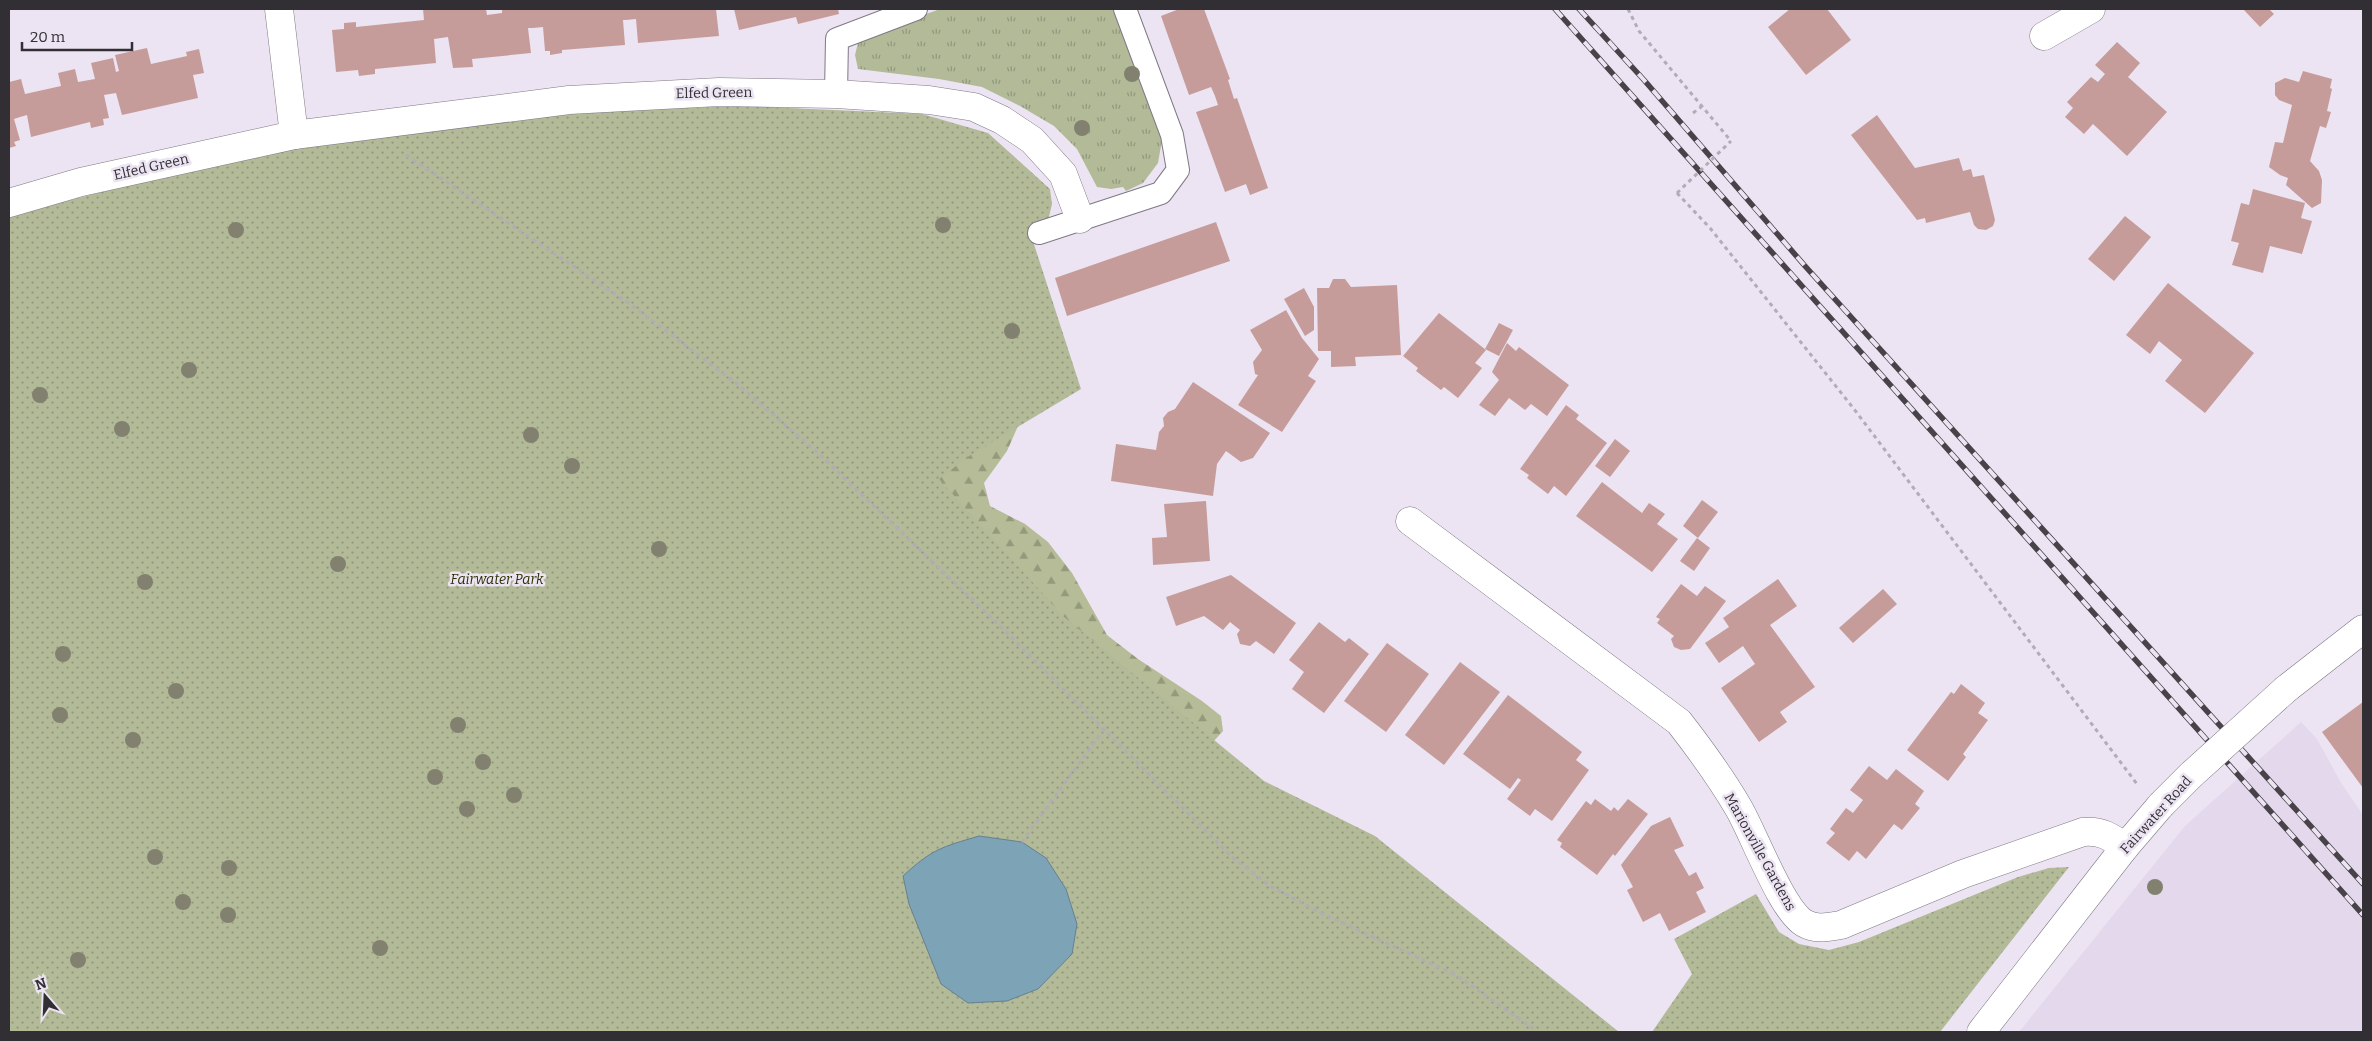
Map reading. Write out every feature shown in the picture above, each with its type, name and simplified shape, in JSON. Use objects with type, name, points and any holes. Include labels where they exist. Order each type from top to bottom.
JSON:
[{"type":"street","points":[[279,9],[294,135]]},
{"type":"street","points":[[2044,36],[2091,9]]},
{"type":"street","name":"Elfed Green","points":[[9,203],[81,182],[294,135],[569,100],[719,92],[836,94],[929,100],[974,108],[1002,120],[1032,140],[1063,174],[1080,219]]},
{"type":"street","name":"Marionville Gardens","points":[[1410,521],[1679,722],[1695,742],[1737,806],[1784,901],[1793,914],[1805,924],[1823,928],[1841,925],[1963,874],[2083,832],[2096,831],[2105,833],[2125,847]]},
{"type":"street","name":"Fairwater Road","points":[[1981,1032],[2125,847],[2191,774],[2286,689],[2363,629]]},
{"type":"lane","points":[[836,94],[837,39],[916,9]]},
{"type":"lane","points":[[1039,233],[1161,193],[1178,170],[1172,135],[1125,9]]},
{"type":"path","points":[[1628,9],[1639,31],[1731,141],[1677,193],[1710,228],[1854,409],[2159,808]]},
{"type":"path","points":[[1694,113],[1702,107]]},
{"type":"path","points":[[404,154],[627,302],[736,383],[818,453],[998,624],[1233,858],[1272,887],[1323,914],[1456,975],[1538,1032]]},
{"type":"path","points":[[1710,228],[1714,224]]},
{"type":"path","points":[[1022,842],[1104,729]]},
{"type":"shaded area","points":[[2301,722],[2317,739],[2340,781],[2363,815],[2363,1032],[2019,1032],[2185,826]]},
{"type":"green space","points":[[940,9],[1115,9],[1162,140],[1158,163],[1143,183],[1126,191],[1123,187],[1111,189],[1097,187],[1077,149],[1054,126],[982,87],[939,79],[858,69],[855,55],[858,43],[882,30]]},
{"type":"green space","name":"Fairwater Park","points":[[746,106],[922,114],[988,133],[1050,189],[1052,204],[1048,221],[1030,232],[1081,389],[969,456],[939,479],[1063,616],[1264,781],[1375,836],[1619,1032],[9,1032],[9,217],[254,154],[585,111]]},
{"type":"green space","points":[[1018,426],[1007,451],[984,483],[990,506],[1025,524],[1048,542],[1072,573],[1107,635],[1138,659],[1202,701],[1221,716],[1223,731],[1204,752],[854,463]]},
{"type":"green space","points":[[2069,867],[1940,1032],[1652,1032],[1692,974],[1674,939],[1756,894],[1779,932],[1799,944],[1829,950],[1859,942],[2018,877],[2049,868]]},
{"type":"water","points":[[979,836],[1022,842],[1046,858],[1066,889],[1077,924],[1072,954],[1038,989],[1007,1001],[968,1003],[941,984],[909,904],[903,876],[930,854]]},
{"type":"building","points":[[423,9],[486,9],[487,15],[502,13],[502,9],[716,9],[719,36],[638,43],[636,19],[623,20],[625,45],[562,50],[562,53],[550,55],[550,51],[545,51],[543,27],[528,28],[531,53],[472,59],[473,67],[453,68],[448,37],[434,39],[436,63],[375,69],[375,74],[359,76],[358,70],[336,72],[332,30],[344,29],[344,23],[356,22],[356,27],[424,20]]},
{"type":"building","points":[[734,9],[838,9],[839,14],[798,24],[796,17],[739,30]]},
{"type":"building","points":[[1179,9],[1204,9],[1230,79],[1228,80],[1234,99],[1237,98],[1268,188],[1250,195],[1246,184],[1225,192],[1196,112],[1218,105],[1215,96],[1211,87],[1189,95],[1161,16]]},
{"type":"building","points":[[1790,9],[1827,9],[1851,40],[1806,75],[1768,27]]},
{"type":"building","points":[[2243,9],[2269,9],[2274,14],[2260,27]]},
{"type":"building","points":[[2117,42],[2140,63],[2128,77],[2167,112],[2127,156],[2093,124],[2084,134],[2065,117],[2073,108],[2067,102],[2091,77],[2098,82],[2105,74],[2095,65]]},
{"type":"building","points":[[147,48],[151,64],[187,56],[186,52],[199,49],[204,73],[193,75],[198,98],[122,115],[116,93],[104,95],[109,118],[103,119],[104,125],[91,128],[90,122],[31,137],[27,115],[14,119],[20,140],[14,142],[16,146],[9,148],[9,82],[21,79],[25,94],[61,86],[58,73],[75,69],[78,82],[95,79],[91,63],[113,58],[116,72],[119,71],[115,55]]},
{"type":"building","points":[[2303,71],[2332,79],[2330,88],[2332,89],[2327,111],[2331,112],[2326,128],[2320,126],[2310,161],[2319,171],[2322,180],[2321,203],[2312,208],[2286,185],[2288,178],[2269,167],[2275,142],[2283,143],[2292,105],[2279,100],[2275,95],[2275,83],[2285,78],[2299,82]]},
{"type":"building","points":[[1877,115],[1915,168],[1959,158],[1963,171],[1971,169],[1973,177],[1984,175],[1995,220],[1993,226],[1986,230],[1978,229],[1974,225],[1970,212],[1926,223],[1925,218],[1917,220],[1851,135]]},
{"type":"building","points":[[2253,189],[2305,203],[2301,218],[2312,221],[2302,254],[2270,246],[2263,273],[2232,265],[2239,243],[2231,241],[2241,203],[2249,205]]},
{"type":"building","points":[[2125,216],[2151,237],[2114,281],[2088,259]]},
{"type":"building","points":[[1216,222],[1230,261],[1067,316],[1055,278]]},
{"type":"building","points":[[1333,279],[1345,279],[1351,287],[1397,285],[1401,355],[1355,357],[1356,366],[1331,367],[1331,351],[1318,351],[1317,288],[1329,288]]},
{"type":"building","points":[[2168,283],[2254,353],[2205,413],[2165,381],[2182,360],[2159,341],[2150,354],[2126,335]]},
{"type":"building","points":[[1304,288],[1314,307],[1314,330],[1305,336],[1284,299]]},
{"type":"building","points":[[1286,310],[1302,338],[1319,359],[1308,376],[1316,381],[1282,432],[1238,405],[1258,375],[1255,374],[1253,362],[1262,350],[1250,330]]},
{"type":"building","points":[[1439,313],[1486,350],[1475,363],[1482,368],[1458,398],[1444,387],[1441,390],[1416,371],[1418,368],[1403,356]]},
{"type":"building","points":[[1499,323],[1513,330],[1499,356],[1485,349]]},
{"type":"building","points":[[1507,343],[1516,351],[1519,347],[1569,385],[1547,416],[1531,404],[1525,410],[1509,398],[1495,416],[1479,405],[1499,380],[1492,372]]},
{"type":"building","points":[[1193,382],[1270,433],[1253,458],[1241,462],[1226,451],[1217,464],[1213,496],[1111,481],[1116,444],[1156,450],[1159,432],[1164,426],[1163,418],[1168,412],[1175,409]]},
{"type":"building","points":[[1566,405],[1579,415],[1576,419],[1607,443],[1566,496],[1554,486],[1548,494],[1527,478],[1529,475],[1520,469]]},
{"type":"building","points":[[1615,439],[1630,451],[1610,477],[1595,466]]},
{"type":"building","points":[[1602,482],[1642,513],[1649,503],[1665,514],[1657,524],[1678,539],[1652,572],[1576,516]]},
{"type":"building","points":[[1702,500],[1718,512],[1698,538],[1683,526]]},
{"type":"building","points":[[1206,501],[1210,561],[1153,565],[1152,538],[1167,537],[1164,504]]},
{"type":"building","points":[[1697,538],[1710,548],[1694,571],[1680,561]]},
{"type":"building","points":[[1231,575],[1296,623],[1274,654],[1256,641],[1250,646],[1240,644],[1237,634],[1240,630],[1230,622],[1223,630],[1204,616],[1176,626],[1166,597]]},
{"type":"building","points":[[1778,579],[1797,606],[1770,625],[1815,687],[1780,712],[1787,722],[1759,742],[1721,688],[1755,664],[1743,646],[1719,663],[1705,643],[1729,627],[1723,618]]},
{"type":"building","points":[[1681,584],[1697,596],[1705,586],[1726,601],[1690,649],[1681,650],[1674,647],[1671,639],[1674,636],[1657,623],[1660,619],[1656,617]]},
{"type":"building","points":[[1883,589],[1897,604],[1853,643],[1839,628]]},
{"type":"building","points":[[1319,622],[1345,642],[1349,638],[1369,654],[1324,713],[1292,689],[1304,672],[1289,660]]},
{"type":"building","points":[[1387,643],[1429,674],[1386,732],[1344,701]]},
{"type":"building","points":[[1460,662],[1500,692],[1444,765],[1405,735]]},
{"type":"building","points":[[1961,684],[1985,703],[1978,713],[1988,720],[1963,754],[1966,757],[1948,781],[1907,750],[1951,692],[1954,694]]},
{"type":"building","points":[[1508,695],[1582,752],[1576,760],[1589,770],[1552,821],[1535,809],[1530,816],[1507,799],[1521,780],[1518,778],[1510,789],[1463,754]]},
{"type":"building","points":[[2363,702],[2363,788],[2322,732]]},
{"type":"building","points":[[1869,766],[1887,780],[1896,769],[1924,791],[1915,804],[1920,808],[1902,830],[1894,824],[1866,859],[1857,851],[1849,861],[1826,843],[1835,833],[1830,829],[1846,808],[1853,813],[1863,800],[1850,790]]},
{"type":"building","points":[[1595,799],[1611,811],[1614,807],[1618,811],[1628,799],[1648,814],[1615,856],[1613,854],[1597,875],[1560,847],[1562,843],[1557,840],[1586,801],[1591,805]]},
{"type":"building","points":[[1670,817],[1684,846],[1674,850],[1689,876],[1696,872],[1704,888],[1696,892],[1706,912],[1669,931],[1660,913],[1643,922],[1627,890],[1633,887],[1621,865],[1651,826]]},
{"type":"railway","points":[[1555,9],[2363,915]]},
{"type":"railway","points":[[1579,9],[1644,80],[1805,266],[2363,884]]}]
